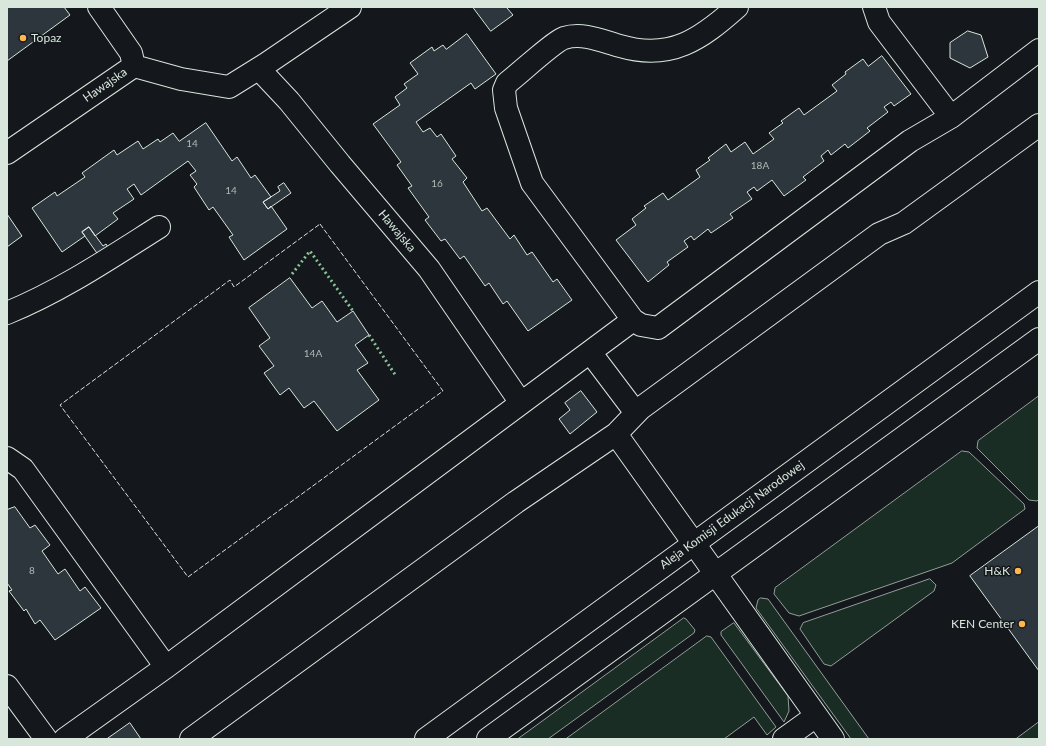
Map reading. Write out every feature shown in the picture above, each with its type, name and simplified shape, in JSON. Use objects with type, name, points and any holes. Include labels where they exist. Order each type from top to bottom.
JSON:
[{"type":"street","points":[[99,7],[131,53],[134,66]]},
{"type":"street","name":"Hawajska","points":[[7,153],[134,66],[181,79],[229,87],[259,69],[350,7]]},
{"type":"street","points":[[737,7],[700,37],[688,44],[668,49],[645,50],[622,47],[578,35],[563,39],[507,83],[504,90],[506,108],[532,183],[633,320],[641,325],[658,328],[910,141],[951,117],[1039,50]]},
{"type":"street","points":[[874,7],[880,22],[951,117]]},
{"type":"street","name":"Hawajska","points":[[259,69],[289,101],[429,269],[521,403]]},
{"type":"street","points":[[191,739],[516,502],[616,434],[636,413],[879,234],[904,223],[1039,124]]},
{"type":"street","points":[[7,313],[27,305],[98,267],[159,227]]},
{"type":"street","name":"Aleja Komisji Edukacji Narodowej","points":[[426,739],[1039,292]]},
{"type":"street","points":[[65,739],[166,667],[633,320]]},
{"type":"street","points":[[488,739],[1039,339]]},
{"type":"street","points":[[590,352],[636,413]]},
{"type":"street","points":[[616,434],[833,739]]},
{"type":"street","points":[[7,458],[23,469],[166,667]]},
{"type":"street","points":[[7,686],[46,739]]},
{"type":"street","points":[[784,739],[816,716]]},
{"type":"green space","points":[[1039,396],[1039,499],[1037,501],[1029,500],[977,448],[978,441]]},
{"type":"green space","points":[[962,451],[969,452],[1024,504],[1025,509],[952,563],[799,616],[789,613],[774,594],[775,588]]},
{"type":"green space","points":[[930,579],[936,585],[934,591],[831,666],[824,664],[800,629],[803,623]]},
{"type":"green space","points":[[761,598],[768,599],[869,739],[851,739],[756,608],[758,600]]},
{"type":"green space","points":[[684,618],[695,630],[694,633],[548,739],[518,739]]},
{"type":"green space","points":[[734,623],[788,696],[789,711],[784,722],[721,635],[721,632]]},
{"type":"green space","points":[[707,636],[711,637],[776,727],[767,735],[754,717],[724,739],[566,739]]},
{"type":"green space","points":[[1039,722],[1039,739],[1016,739]]},
{"type":"building","name":"Topaz","points":[[7,7],[64,7],[70,15],[7,61]]},
{"type":"building","points":[[473,7],[509,7],[507,8],[513,15],[491,31]]},
{"type":"building","points":[[968,31],[981,35],[988,57],[970,68],[950,58],[950,43]]},
{"type":"building","points":[[467,34],[496,74],[475,89],[471,83],[416,122],[423,132],[430,128],[437,137],[441,134],[456,156],[452,159],[467,178],[463,182],[482,211],[487,208],[510,239],[514,235],[527,255],[532,252],[553,282],[557,279],[572,300],[528,331],[507,301],[503,304],[489,283],[485,286],[464,256],[460,259],[445,239],[441,241],[425,220],[429,217],[408,188],[412,186],[397,165],[401,162],[373,124],[400,105],[395,97],[407,88],[404,84],[418,74],[410,63],[432,47],[434,51],[443,45],[446,49]]},
{"type":"building","points":[[882,56],[911,94],[894,106],[891,102],[884,107],[888,112],[867,128],[870,131],[848,148],[845,144],[831,155],[828,150],[821,156],[824,161],[803,177],[806,180],[784,196],[772,180],[757,191],[754,187],[747,192],[752,199],[730,214],[733,218],[711,233],[708,229],[694,240],[691,236],[684,241],[688,247],[667,262],[669,265],[648,282],[616,240],[636,225],[632,219],[646,208],[644,206],[663,193],[668,200],[700,177],[696,170],[710,160],[708,158],[726,144],[731,152],[745,142],[753,154],[774,139],[769,133],[783,123],[781,121],[799,108],[804,115],[837,91],[832,85],[846,74],[845,72],[863,59],[868,66]]},
{"type":"building","points":[[206,123],[232,161],[237,157],[251,178],[255,175],[271,197],[263,202],[268,209],[271,206],[287,229],[244,260],[229,237],[233,235],[213,207],[209,210],[194,187],[197,184],[190,175],[196,171],[188,161],[141,195],[134,184],[127,189],[134,199],[113,213],[118,219],[95,236],[89,227],[82,232],[85,236],[62,252],[32,208],[55,192],[57,196],[85,177],[82,173],[114,150],[117,155],[138,141],[143,149],[158,139],[160,142],[173,133],[179,141]]},
{"type":"building","points":[[284,183],[291,193],[268,209],[263,202],[280,191],[278,187]]},
{"type":"building","points":[[7,214],[22,236],[7,247]]},
{"type":"building","points":[[89,227],[103,246],[106,244],[109,249],[99,256],[82,232]]},
{"type":"building","points":[[290,278],[312,308],[322,301],[337,322],[353,311],[369,335],[355,345],[368,363],[357,370],[379,400],[337,431],[314,401],[304,408],[289,388],[280,395],[264,373],[274,366],[259,346],[270,338],[249,308]]},
{"type":"building","points":[[581,391],[597,412],[570,434],[559,419],[570,410],[565,403]]},
{"type":"building","points":[[15,507],[30,528],[35,525],[50,545],[42,551],[58,574],[65,569],[80,591],[85,587],[101,608],[55,640],[40,620],[35,624],[26,609],[24,611],[9,591],[12,590],[7,583],[7,510]]},
{"type":"building","name":"KEN Center","points":[[1039,526],[1039,671],[970,576]]},
{"type":"building","points":[[130,723],[141,739],[107,739]]},
{"type":"hedge","points":[[292,274],[310,251],[353,311]]},
{"type":"hedge","points":[[369,335],[396,376]]},
{"type":"fence","points":[[320,224],[443,391],[188,577],[60,405],[230,280],[234,287],[320,224]]},
{"type":"place","name":"Topaz","points":[[23,38]]},
{"type":"place","name":"H&K","points":[[1018,571]]},
{"type":"place","name":"KEN Center","points":[[1022,624]]}]
